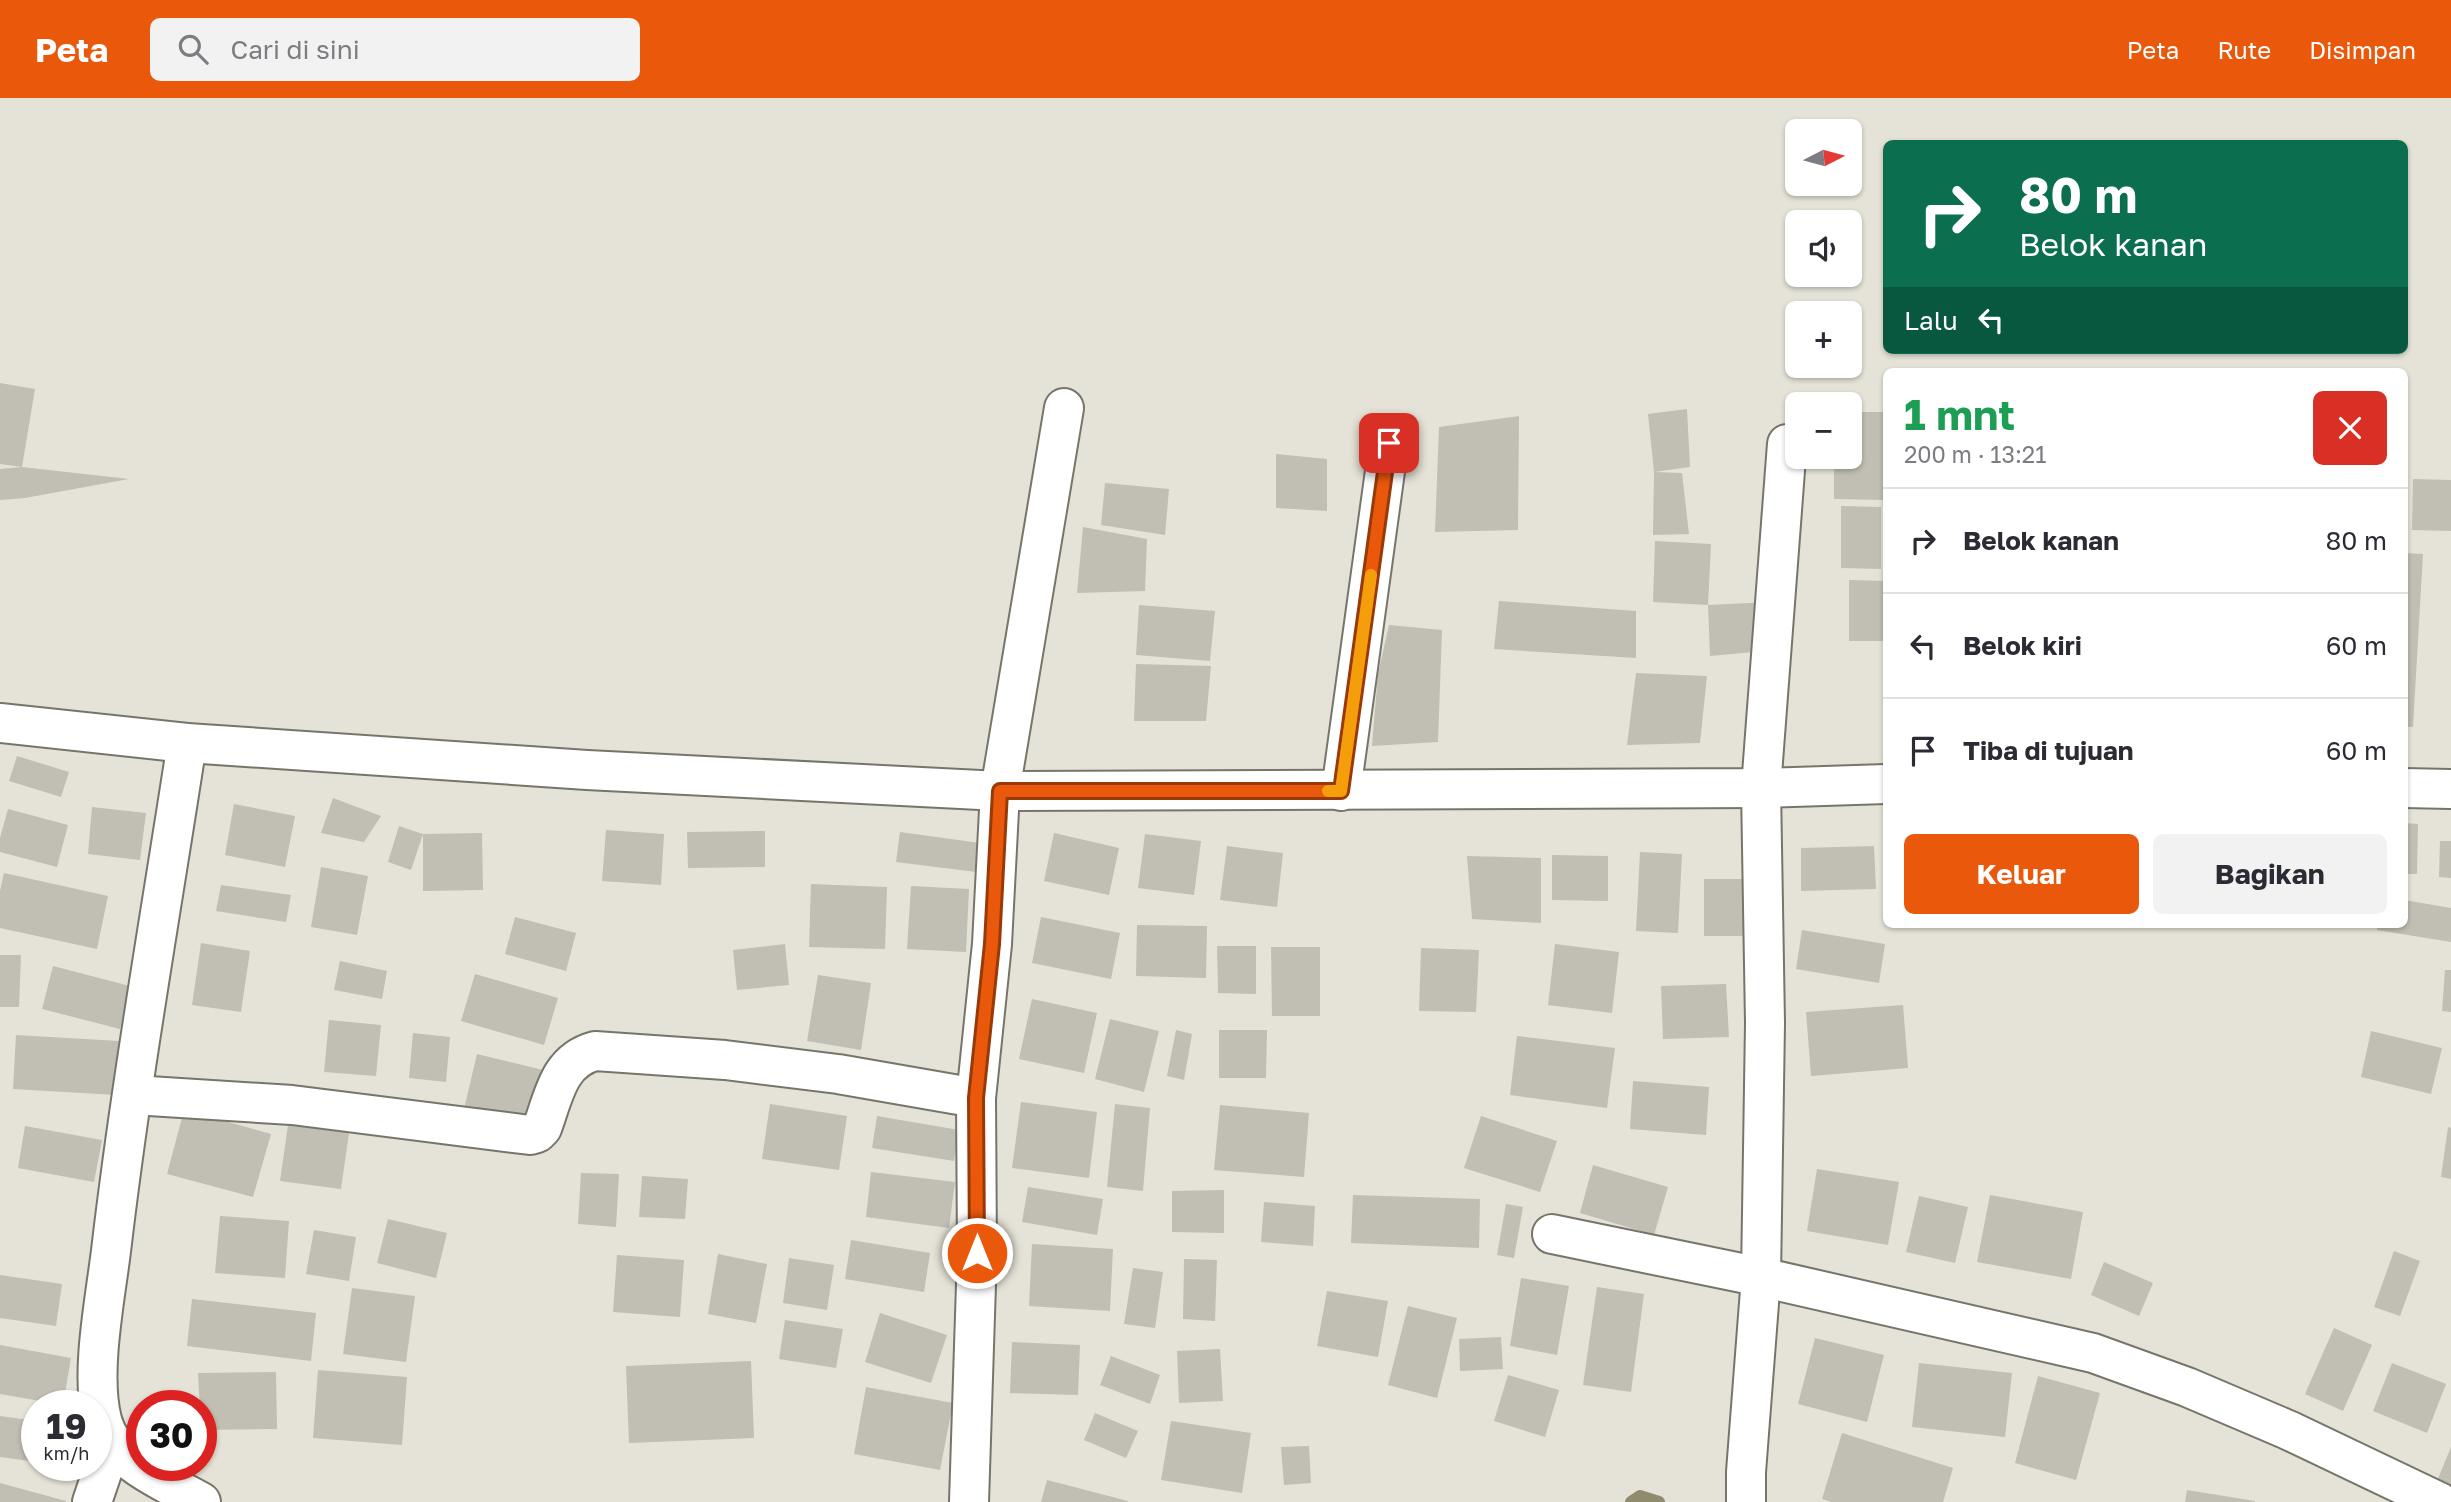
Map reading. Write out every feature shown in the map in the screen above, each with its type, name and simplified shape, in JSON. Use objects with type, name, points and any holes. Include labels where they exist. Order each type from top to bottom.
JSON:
[{"type":"street","points":[[969,1502],[977,1253],[976,1098],[992,944],[1000,791],[1064,408]]},
{"type":"street","points":[[1341,791],[1389,443]]},
{"type":"street","points":[[1746,1487],[1761,1277],[1765,1023],[1761,788],[1785,469]]},
{"type":"street","points":[[0,723],[187,743],[587,770],[1000,791],[1761,788],[1883,784]]},
{"type":"street","points":[[99,1390],[120,1178],[187,743]]},
{"type":"street","points":[[2408,788],[2451,789]]},
{"type":"street","points":[[133,1095],[292,1105],[530,1135],[542,1128],[564,1072],[571,1062],[582,1055],[595,1052],[726,1060],[838,1074],[976,1098]]},
{"type":"street","points":[[1552,1234],[1761,1277],[2093,1353],[2187,1387],[2288,1430],[2439,1502]]},
{"type":"street","points":[[112,1443],[130,1461],[201,1502]]},
{"type":"street","points":[[92,1502],[99,1481]]},
{"type":"building","points":[[0,383],[35,389],[22,467],[0,464]]},
{"type":"building","points":[[1687,409],[1690,467],[1654,472],[1648,414]]},
{"type":"building","points":[[1862,412],[1883,412],[1883,500],[1834,499],[1834,469],[1862,469]]},
{"type":"building","points":[[1519,416],[1518,530],[1435,532],[1439,427]]},
{"type":"building","points":[[1276,454],[1327,459],[1327,511],[1276,508]]},
{"type":"building","points":[[22,467],[129,479],[0,500],[0,469]]},
{"type":"building","points":[[1654,472],[1682,473],[1689,534],[1653,535]]},
{"type":"building","points":[[2413,479],[2451,480],[2451,531],[2412,530]]},
{"type":"building","points":[[1105,483],[1169,489],[1165,535],[1101,525]]},
{"type":"building","points":[[1841,506],[1881,507],[1881,569],[1841,568]]},
{"type":"building","points":[[1083,527],[1147,539],[1145,591],[1077,593]]},
{"type":"building","points":[[1655,541],[1711,544],[1708,605],[1653,602]]},
{"type":"building","points":[[2408,553],[2423,554],[2413,727],[2408,727]]},
{"type":"building","points":[[1849,580],[1883,581],[1883,641],[1849,641]]},
{"type":"building","points":[[1499,601],[1636,611],[1636,658],[1494,649]]},
{"type":"building","points":[[1769,602],[1765,651],[1710,656],[1708,605]]},
{"type":"building","points":[[1139,605],[1215,611],[1210,661],[1136,655]]},
{"type":"building","points":[[1389,625],[1442,630],[1438,742],[1372,746],[1378,674]]},
{"type":"building","points":[[1136,664],[1211,666],[1206,721],[1134,721]]},
{"type":"building","points":[[1636,673],[1707,676],[1700,743],[1627,745]]},
{"type":"building","points":[[17,756],[69,772],[61,797],[9,781]]},
{"type":"building","points":[[333,798],[381,816],[364,842],[321,833]]},
{"type":"building","points":[[234,804],[295,816],[285,867],[225,855]]},
{"type":"building","points":[[92,807],[146,813],[140,860],[88,854]]},
{"type":"building","points":[[8,809],[68,825],[57,867],[0,852],[0,838]]},
{"type":"building","points":[[2408,823],[2418,824],[2417,874],[2408,874]]},
{"type":"building","points":[[399,826],[423,834],[411,870],[388,862]]},
{"type":"building","points":[[606,830],[664,834],[661,885],[602,881]]},
{"type":"building","points":[[765,831],[765,867],[688,868],[687,832]]},
{"type":"building","points":[[900,832],[980,843],[976,872],[896,862]]},
{"type":"building","points":[[482,833],[483,890],[423,891],[423,834]]},
{"type":"building","points":[[1054,833],[1119,848],[1109,895],[1044,881]]},
{"type":"building","points":[[1145,834],[1201,841],[1194,895],[1138,888]]},
{"type":"building","points":[[2440,841],[2451,841],[2451,878],[2439,877]]},
{"type":"building","points":[[1227,846],[1283,853],[1277,907],[1220,900]]},
{"type":"building","points":[[1874,846],[1876,889],[1801,891],[1801,848]]},
{"type":"building","points":[[1640,852],[1682,854],[1678,933],[1636,931]]},
{"type":"building","points":[[1552,855],[1608,856],[1608,901],[1552,900]]},
{"type":"building","points":[[1467,856],[1541,858],[1541,923],[1472,919]]},
{"type":"building","points":[[321,867],[368,876],[357,935],[311,927]]},
{"type":"building","points":[[4,873],[108,896],[97,949],[0,928],[0,891]]},
{"type":"building","points":[[1704,879],[1747,879],[1747,936],[1704,936]]},
{"type":"building","points":[[811,884],[887,887],[885,949],[809,947]]},
{"type":"building","points":[[221,885],[291,895],[286,922],[216,911]]},
{"type":"building","points":[[911,886],[969,889],[966,952],[907,949]]},
{"type":"building","points":[[2408,901],[2451,908],[2451,942],[2377,930],[2408,928]]},
{"type":"building","points":[[515,917],[576,933],[566,971],[505,954]]},
{"type":"building","points":[[1041,917],[1120,933],[1111,979],[1032,963]]},
{"type":"building","points":[[1137,925],[1207,926],[1206,978],[1136,976]]},
{"type":"building","points":[[1802,930],[1885,944],[1879,983],[1796,969]]},
{"type":"building","points":[[201,943],[250,951],[241,1012],[192,1005]]},
{"type":"building","points":[[785,944],[789,985],[737,990],[733,950]]},
{"type":"building","points":[[1555,944],[1619,952],[1612,1013],[1548,1005]]},
{"type":"building","points":[[1217,946],[1256,946],[1256,994],[1218,993]]},
{"type":"building","points":[[1271,947],[1320,947],[1320,1016],[1272,1016]]},
{"type":"building","points":[[1421,948],[1479,950],[1476,1012],[1419,1011]]},
{"type":"building","points":[[0,955],[21,955],[19,1007],[0,1007]]},
{"type":"building","points":[[340,961],[387,971],[382,999],[334,990]]},
{"type":"building","points":[[53,966],[130,986],[120,1029],[42,1009]]},
{"type":"building","points":[[2445,970],[2451,970],[2451,1012],[2442,1011]]},
{"type":"building","points":[[475,974],[558,998],[544,1045],[461,1021]]},
{"type":"building","points":[[818,975],[871,983],[861,1050],[807,1041]]},
{"type":"building","points":[[1726,984],[1729,1037],[1663,1039],[1661,986]]},
{"type":"building","points":[[1032,999],[1097,1013],[1084,1073],[1019,1059]]},
{"type":"building","points":[[1903,1005],[1908,1068],[1811,1076],[1806,1012]]},
{"type":"building","points":[[1110,1019],[1159,1031],[1144,1092],[1095,1079]]},
{"type":"building","points":[[329,1020],[381,1025],[376,1076],[324,1072]]},
{"type":"building","points":[[1176,1030],[1192,1034],[1184,1080],[1167,1076]]},
{"type":"building","points":[[1219,1030],[1267,1030],[1266,1078],[1219,1078]]},
{"type":"building","points":[[2371,1031],[2442,1048],[2431,1094],[2361,1077]]},
{"type":"building","points":[[413,1033],[450,1037],[446,1082],[409,1078]]},
{"type":"building","points":[[16,1035],[119,1041],[116,1095],[13,1089]]},
{"type":"building","points":[[1517,1036],[1615,1048],[1607,1108],[1510,1095]]},
{"type":"building","points":[[477,1054],[547,1071],[534,1126],[464,1109]]},
{"type":"building","points":[[1633,1081],[1709,1087],[1706,1135],[1630,1129]]},
{"type":"building","points":[[1021,1102],[1097,1112],[1089,1178],[1012,1168]]},
{"type":"building","points":[[770,1104],[847,1116],[839,1170],[762,1159]]},
{"type":"building","points":[[1115,1104],[1150,1108],[1143,1191],[1107,1187]]},
{"type":"building","points":[[1220,1105],[1309,1113],[1304,1177],[1214,1170]]},
{"type":"building","points":[[184,1110],[271,1134],[253,1197],[167,1174]]},
{"type":"building","points":[[877,1116],[959,1130],[954,1161],[872,1148]]},
{"type":"building","points":[[1481,1116],[1557,1141],[1540,1192],[1464,1168]]},
{"type":"building","points":[[288,1125],[349,1133],[341,1189],[280,1181]]},
{"type":"building","points":[[25,1126],[102,1140],[94,1182],[18,1168]]},
{"type":"building","points":[[2448,1127],[2451,1128],[2451,1179],[2441,1177]]},
{"type":"building","points":[[1593,1165],[1668,1187],[1654,1235],[1580,1213]]},
{"type":"building","points":[[1817,1169],[1899,1182],[1888,1245],[1807,1231]]},
{"type":"building","points":[[871,1172],[955,1182],[949,1228],[866,1217]]},
{"type":"building","points":[[581,1173],[619,1174],[616,1227],[578,1224]]},
{"type":"building","points":[[642,1176],[688,1179],[685,1219],[639,1217]]},
{"type":"building","points":[[1028,1187],[1103,1199],[1097,1235],[1022,1222]]},
{"type":"building","points":[[1224,1190],[1224,1233],[1172,1232],[1172,1191]]},
{"type":"building","points":[[1353,1195],[1480,1199],[1479,1248],[1351,1243]]},
{"type":"building","points":[[1990,1195],[2083,1212],[2071,1279],[1977,1262]]},
{"type":"building","points":[[1919,1196],[1968,1207],[1955,1263],[1906,1252]]},
{"type":"building","points":[[1264,1202],[1315,1206],[1313,1246],[1261,1242]]},
{"type":"building","points":[[1506,1204],[1523,1207],[1514,1258],[1497,1255]]},
{"type":"building","points":[[220,1216],[289,1221],[285,1278],[215,1273]]},
{"type":"building","points":[[388,1219],[447,1233],[436,1278],[377,1263]]},
{"type":"building","points":[[314,1230],[356,1237],[349,1281],[306,1274]]},
{"type":"building","points":[[851,1240],[930,1253],[924,1292],[845,1279]]},
{"type":"building","points":[[1032,1244],[1113,1249],[1110,1311],[1029,1306]]},
{"type":"building","points":[[2394,1251],[2420,1261],[2400,1316],[2374,1307]]},
{"type":"building","points":[[718,1254],[767,1264],[756,1323],[708,1314]]},
{"type":"building","points":[[617,1255],[684,1260],[680,1317],[613,1312]]},
{"type":"building","points":[[789,1258],[834,1265],[827,1310],[783,1303]]},
{"type":"building","points":[[1184,1259],[1217,1260],[1215,1321],[1183,1319]]},
{"type":"building","points":[[2104,1262],[2153,1283],[2139,1316],[2091,1295]]},
{"type":"building","points":[[1133,1268],[1163,1272],[1155,1328],[1124,1324]]},
{"type":"building","points":[[0,1275],[62,1284],[56,1326],[0,1318]]},
{"type":"building","points":[[1521,1278],[1569,1286],[1557,1355],[1510,1346]]},
{"type":"building","points":[[1597,1287],[1644,1294],[1631,1392],[1583,1385]]},
{"type":"building","points":[[352,1288],[415,1296],[406,1362],[343,1354]]},
{"type":"building","points":[[1327,1291],[1388,1301],[1378,1357],[1317,1346]]},
{"type":"building","points":[[192,1299],[316,1313],[311,1361],[187,1346]]},
{"type":"building","points":[[1408,1306],[1457,1318],[1437,1398],[1388,1385]]},
{"type":"building","points":[[880,1313],[947,1335],[931,1383],[865,1362]]},
{"type":"building","points":[[785,1320],[843,1329],[836,1368],[779,1359]]},
{"type":"building","points":[[2334,1328],[2372,1345],[2343,1411],[2305,1394]]},
{"type":"building","points":[[1501,1337],[1503,1369],[1460,1371],[1459,1339]]},
{"type":"building","points":[[1815,1338],[1884,1355],[1867,1422],[1798,1404]]},
{"type":"building","points":[[1012,1342],[1080,1345],[1078,1395],[1010,1393]]},
{"type":"building","points":[[0,1345],[71,1358],[66,1390],[21,1390],[21,1398],[0,1394]]},
{"type":"building","points":[[1220,1349],[1223,1401],[1179,1403],[1177,1351]]},
{"type":"building","points":[[1111,1356],[1160,1375],[1150,1404],[1100,1385]]},
{"type":"building","points":[[751,1361],[754,1438],[629,1443],[626,1366]]},
{"type":"building","points":[[1919,1363],[2012,1373],[2005,1437],[1912,1427]]},
{"type":"building","points":[[2392,1363],[2446,1384],[2427,1433],[2373,1411]]},
{"type":"building","points":[[318,1370],[407,1377],[402,1445],[313,1438]]},
{"type":"building","points":[[276,1372],[277,1429],[217,1430],[217,1390],[199,1390],[198,1373]]},
{"type":"building","points":[[1508,1375],[1559,1390],[1545,1437],[1494,1421]]},
{"type":"building","points":[[2038,1376],[2100,1393],[2076,1480],[2015,1463]]},
{"type":"building","points":[[866,1387],[953,1403],[940,1470],[854,1454]]},
{"type":"building","points":[[1095,1413],[1138,1431],[1126,1458],[1084,1440]]},
{"type":"building","points":[[0,1416],[21,1419],[21,1460],[0,1457]]},
{"type":"building","points":[[1171,1421],[1251,1433],[1242,1493],[1161,1480]]},
{"type":"building","points":[[1842,1433],[1953,1468],[1943,1502],[1832,1502],[1822,1499]]},
{"type":"building","points":[[1309,1446],[1311,1483],[1284,1485],[1281,1447]]},
{"type":"building","points":[[2451,1447],[2451,1486],[2437,1481]]},
{"type":"building","points":[[1047,1480],[1128,1501],[1128,1502],[1041,1502]]},
{"type":"building","points":[[0,1483],[66,1501],[66,1502],[0,1502]]},
{"type":"building","points":[[2187,1490],[2255,1501],[2255,1502],[2185,1502]]},
{"type":"waterway","points":[[1631,1502],[1640,1496],[1659,1502]]},
{"type":"slow traffic","points":[[1328,791],[1341,791],[1371,575]]},
{"type":"route","points":[[977,1253],[976,1098],[992,944],[1000,791],[1341,791],[1389,443]]}]
